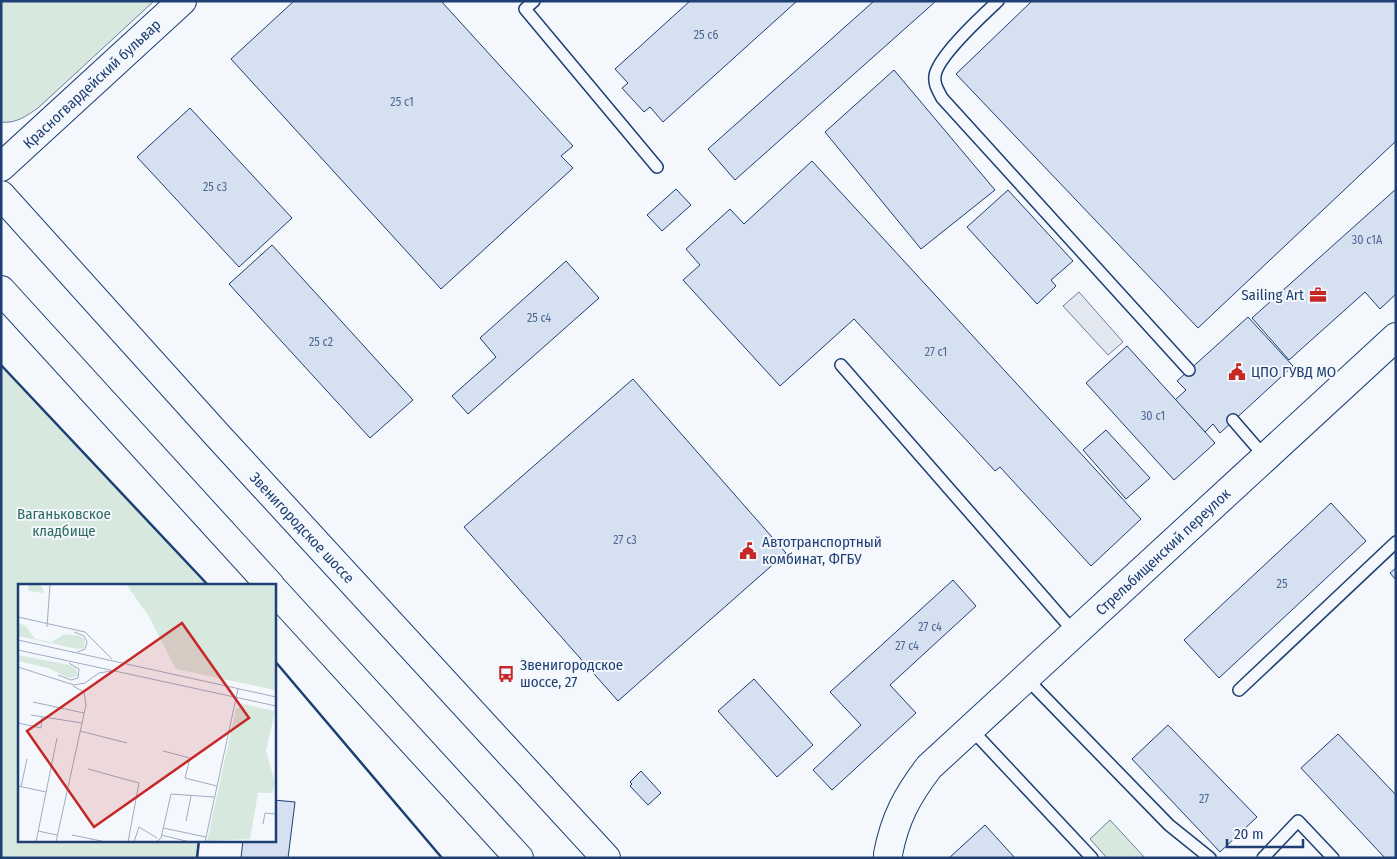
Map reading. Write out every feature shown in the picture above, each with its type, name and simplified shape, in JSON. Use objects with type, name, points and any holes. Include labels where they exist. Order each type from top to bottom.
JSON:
[{"type":"main road","name":"Красногвардейский бульвар","points":[[1,167],[182,1]]},
{"type":"main road","name":"Звенигородское шоссе","points":[[1,195],[219,437],[606,858]]},
{"type":"main road","points":[[1,290],[269,584]]},
{"type":"main road","name":"Стрельбищенский переулок","points":[[888,858],[893,829],[904,804],[929,767],[1396,337]]},
{"type":"main road","points":[[275,591],[518,858]]},
{"type":"main road","points":[[572,822],[619,858]]},
{"type":"lane","points":[[534,1],[525,9],[657,167]]},
{"type":"lane","points":[[998,1],[981,16],[941,62],[935,74],[935,85],[942,98],[1189,370]]},
{"type":"lane","points":[[840,365],[1075,633]]},
{"type":"lane","points":[[1234,420],[1265,457]]},
{"type":"lane","points":[[1238,690],[1396,542]]},
{"type":"lane","points":[[1026,678],[1169,825],[1210,858]]},
{"type":"lane","points":[[971,729],[1092,858]]},
{"type":"lane","points":[[1263,858],[1298,821],[1333,858]]},
{"type":"green space","points":[[1,1],[154,1],[38,108],[21,119],[1,122]]},
{"type":"green space","name":"Ваганьковское кладбище","points":[[1,365],[207,584],[18,584],[18,842],[199,842],[197,858],[1,858]]},
{"type":"green space","points":[[1110,820],[1145,858],[1107,858],[1090,839]]},
{"type":"shaded area","points":[[1079,292],[1123,342],[1108,355],[1063,306]]},
{"type":"building","points":[[294,1],[441,1],[573,146],[561,156],[573,168],[441,289],[231,59]]},
{"type":"building","points":[[690,1],[797,1],[663,122],[650,107],[644,112],[622,88],[628,83],[615,69]]},
{"type":"building","points":[[874,1],[936,1],[735,180],[708,149]]},
{"type":"building","points":[[1032,1],[1396,1],[1396,141],[1198,328],[956,74]]},
{"type":"building","points":[[894,70],[995,190],[921,249],[825,132]]},
{"type":"building","points":[[190,108],[292,218],[239,267],[137,157]]},
{"type":"building","points":[[812,161],[1141,519],[1091,566],[1000,467],[995,471],[854,319],[780,386],[683,280],[700,265],[686,249],[730,209],[744,224]]},
{"type":"building","points":[[676,189],[691,205],[662,231],[647,215]]},
{"type":"building","points":[[1396,189],[1396,294],[1380,309],[1365,292],[1289,360],[1252,318]]},
{"type":"building","points":[[1008,190],[1073,261],[1051,280],[1056,286],[1037,304],[967,227]]},
{"type":"building","points":[[272,245],[413,400],[370,438],[229,284]]},
{"type":"building","points":[[566,261],[599,298],[468,414],[452,396],[496,357],[480,338]]},
{"type":"building","points":[[1248,317],[1293,366],[1220,433],[1213,424],[1205,432],[1175,400],[1186,390],[1177,381]]},
{"type":"building","points":[[1127,346],[1215,443],[1174,480],[1086,383]]},
{"type":"building","points":[[633,379],[786,553],[618,701],[464,527]]},
{"type":"building","points":[[1106,430],[1150,478],[1126,499],[1083,450]]},
{"type":"building","points":[[1331,503],[1366,541],[1219,678],[1184,640]]},
{"type":"building","points":[[1396,568],[1396,580],[1390,573]]},
{"type":"building","points":[[953,580],[976,606],[890,685],[916,713],[832,790],[813,770],[861,725],[830,692]]},
{"type":"building","points":[[754,679],[813,745],[777,777],[718,711]]},
{"type":"building","points":[[1168,725],[1257,817],[1220,852],[1132,759]]},
{"type":"building","points":[[1338,734],[1396,795],[1396,858],[1385,858],[1301,768]]},
{"type":"building","points":[[641,771],[661,793],[648,805],[630,786],[632,784],[630,782]]},
{"type":"building","points":[[275,800],[295,802],[288,858],[241,858],[243,842],[275,842]]},
{"type":"building","points":[[985,825],[1015,858],[949,858]]},
{"type":"wall","points":[[1,365],[207,584]]},
{"type":"wall","points":[[275,661],[442,858]]},
{"type":"wall","points":[[197,858],[199,842]]},
{"type":"place","name":"Sailing Art","points":[[1318,295]]},
{"type":"place","name":"ЦПО ГУВД МО","points":[[1237,372]]},
{"type":"place","name":"Автотранспортный комбинат, ФГБУ","points":[[748,551]]},
{"type":"place","name":"Звенигородское шоссе, 27","points":[[506,674]]}]
